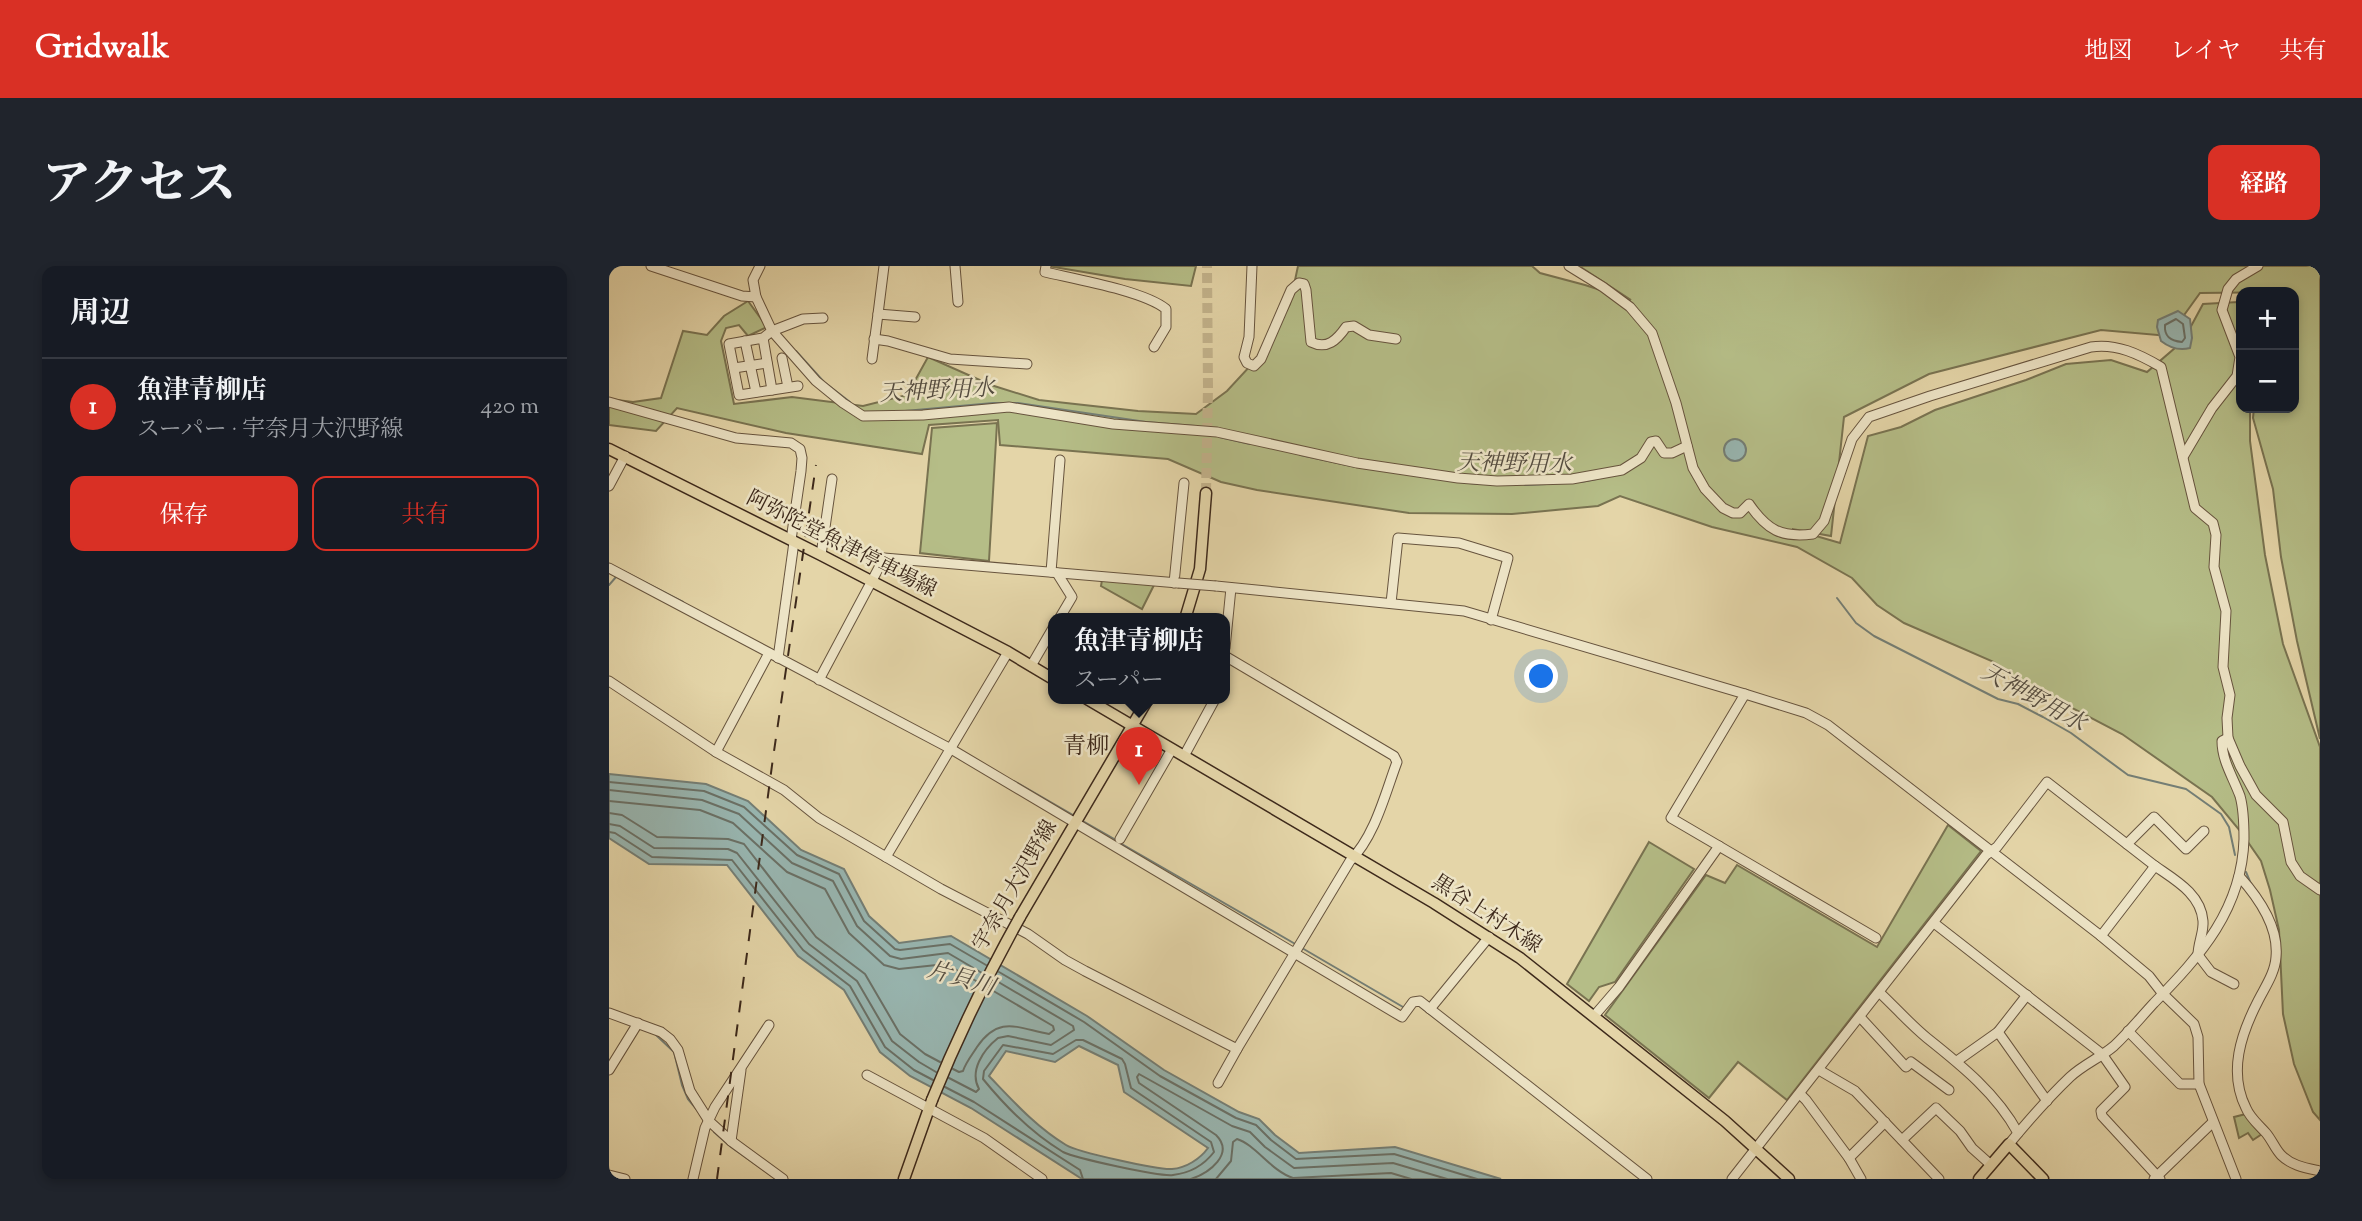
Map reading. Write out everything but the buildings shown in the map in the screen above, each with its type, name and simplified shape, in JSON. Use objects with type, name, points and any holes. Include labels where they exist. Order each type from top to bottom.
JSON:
[{"type":"main road","name":"阿弥陀堂魚津停車場線","points":[[609,449],[1009,652],[1048,676]]},
{"type":"main road","points":[[1187,613],[1199,569],[1206,493]]},
{"type":"main road","points":[[1095,704],[1133,727]]},
{"type":"main road","name":"宇奈月大沢野線","points":[[904,1179],[931,1103],[980,990],[1020,916],[1145,704]]},
{"type":"main road","name":"黒谷上村木線","points":[[1133,727],[1355,857],[1520,958],[1715,1112],[1789,1179]]},
{"type":"main road","points":[[1979,1179],[2009,1144],[2043,1179]]},
{"type":"street","points":[[651,266],[742,296],[756,297]]},
{"type":"street","points":[[760,266],[753,280],[756,297],[772,331],[816,381],[863,416],[923,415],[1009,407],[1113,424],[1217,432],[1357,463],[1497,481],[1595,476],[1622,470],[1635,463],[1651,442],[1656,441],[1664,453],[1672,453],[1687,446]]},
{"type":"street","points":[[872,359],[884,266]]},
{"type":"street","points":[[955,266],[958,302]]},
{"type":"street","points":[[1046,266],[1045,272],[1159,303],[1166,309],[1166,327],[1154,347]]},
{"type":"street","points":[[1252,266],[1249,337],[1244,358],[1247,363],[1254,366],[1261,359],[1291,290],[1299,283],[1304,284],[1306,290],[1311,342],[1317,345],[1330,344],[1346,327],[1354,326],[1369,335],[1396,339]]},
{"type":"street","points":[[1569,266],[1630,307],[1652,333],[1676,403],[1693,468],[1705,489],[1723,508],[1740,513],[1749,504],[1758,517],[1779,533],[1794,537],[1813,534],[1824,521],[1852,439],[1869,417],[2091,347],[2104,345],[2121,348],[2161,367],[2195,508],[2213,523],[2216,535],[2214,567],[2225,611],[2223,660],[2230,695],[2228,738],[2256,795],[2283,822],[2291,862],[2300,876],[2320,890]]},
{"type":"street","points":[[2183,457],[2213,408],[2237,376],[2240,357],[2222,310],[2228,289],[2236,279],[2258,266]]},
{"type":"street","points":[[878,314],[915,317]]},
{"type":"street","points":[[782,358],[793,387],[739,395],[729,344],[763,338],[772,331],[803,318],[823,318]]},
{"type":"street","points":[[763,338],[772,390]]},
{"type":"street","points":[[874,339],[950,359],[1027,364]]},
{"type":"street","points":[[745,341],[756,393]]},
{"type":"street","points":[[734,368],[767,363]]},
{"type":"street","points":[[609,402],[736,438],[791,443],[800,449],[802,458],[793,541],[773,655],[716,752]]},
{"type":"street","points":[[609,486],[625,456]]},
{"type":"street","points":[[1060,460],[1054,573],[1072,597],[1063,613]]},
{"type":"street","points":[[821,555],[832,479]]},
{"type":"street","points":[[1176,583],[1184,483]]},
{"type":"street","points":[[1391,603],[1398,538],[1459,543],[1508,558],[1491,620]]},
{"type":"street","points":[[820,680],[884,558],[1216,586],[1464,611],[1806,713],[1828,725],[2101,936],[2149,976],[2194,1024],[2198,1037],[2199,1084],[2236,1179]]},
{"type":"street","points":[[609,568],[951,748],[1402,1017],[1413,1002],[1420,1001],[1647,1179]]},
{"type":"street","points":[[1228,613],[1231,588]]},
{"type":"street","points":[[1031,666],[1048,637]]},
{"type":"street","points":[[886,857],[1009,652]]},
{"type":"street","points":[[1218,1083],[1355,857],[1373,824],[1397,762],[1394,756],[1230,659]]},
{"type":"street","points":[[609,681],[716,752],[784,790],[820,818],[886,857],[1028,934],[1084,971],[1237,1049]]},
{"type":"street","points":[[1745,694],[1671,818],[1876,938]]},
{"type":"street","points":[[1184,756],[1212,704]]},
{"type":"street","points":[[2009,1144],[2086,1063],[2102,1055],[2128,1031],[2217,931],[2229,907],[2239,876],[2244,841],[2244,816],[2240,798],[2222,754],[2222,741],[2228,738]]},
{"type":"street","points":[[1120,839],[1172,749]]},
{"type":"street","points":[[1732,1179],[2047,782],[2192,893],[2201,909],[2203,923],[2198,955],[2211,972],[2234,984]]},
{"type":"street","points":[[2127,844],[2154,817],[2186,849],[2204,831]]},
{"type":"street","points":[[1594,1016],[1619,986],[1719,846]]},
{"type":"street","points":[[2101,936],[2155,866]]},
{"type":"street","points":[[2239,876],[2254,892],[2267,916],[2276,946],[2274,970],[2239,1044],[2237,1076],[2241,1096],[2246,1110],[2281,1155],[2293,1165],[2320,1171]]},
{"type":"street","points":[[1934,923],[2102,1055],[2125,1087],[2101,1111],[2102,1116],[2157,1178],[2213,1122]]},
{"type":"street","points":[[1430,1009],[1489,937]]},
{"type":"street","points":[[1879,992],[1926,1037],[1957,1061],[2006,1111],[2018,1133]]},
{"type":"street","points":[[1957,1061],[1998,1032],[2027,995]]},
{"type":"street","points":[[609,1013],[661,1032],[670,1039],[678,1051],[690,1091],[709,1121],[731,1141],[783,1179]]},
{"type":"street","points":[[1860,1017],[1906,1067],[1910,1062],[1949,1090]]},
{"type":"street","points":[[609,1070],[638,1023]]},
{"type":"street","points":[[693,1179],[715,1107],[768,1025]]},
{"type":"street","points":[[2128,1031],[2180,1084],[2199,1084]]},
{"type":"street","points":[[1998,1032],[2047,1101]]},
{"type":"street","points":[[731,1141],[741,1066]]},
{"type":"street","points":[[1819,1070],[1855,1091],[1939,1179]]},
{"type":"street","points":[[867,1075],[931,1103],[1042,1179]]},
{"type":"street","points":[[1800,1094],[1849,1158],[1861,1179]]},
{"type":"street","points":[[1902,1140],[1936,1108],[1991,1165]]},
{"type":"street","points":[[1849,1158],[1885,1122]]},
{"type":"street","points":[[609,1175],[625,1179]]},
{"type":"green space","points":[[1048,266],[1196,266],[1191,286],[1125,279]]},
{"type":"green space","points":[[1298,266],[1532,266],[1540,273],[1631,300],[1579,266],[2320,266],[2320,739],[2281,557],[2273,489],[2253,418],[2254,413],[2299,413],[2299,287],[2236,287],[2236,293],[2200,293],[2169,336],[2101,330],[1929,374],[1844,417],[1831,536],[1792,529],[1840,543],[1868,436],[1901,427],[1935,410],[2066,364],[2111,360],[2147,372],[2183,341],[2203,304],[2236,302],[2236,413],[2250,413],[2250,441],[2265,555],[2283,644],[2320,747],[2320,1120],[2313,1112],[2294,1064],[2283,1014],[2279,930],[2261,861],[2212,797],[2122,734],[2015,678],[1994,662],[1904,623],[1877,605],[1852,578],[1797,547],[1712,527],[1620,496],[1598,506],[1512,514],[1409,513],[1257,490],[1221,482],[1168,459],[1000,445],[998,420],[929,425],[922,454],[786,433],[677,408],[656,431],[609,425],[609,399],[633,402],[661,398],[683,331],[707,335],[724,316],[748,301],[767,327],[748,336],[739,325],[726,328],[721,341],[734,404],[792,397],[863,406],[907,395],[928,357],[991,385],[1039,400],[1138,411],[1196,414],[1227,391],[1265,350],[1290,304]]},
{"type":"green space","points":[[997,423],[989,561],[920,553],[932,428]]},
{"type":"green space","points":[[1102,580],[1154,585],[1142,609],[1101,586]]},
{"type":"green space","points":[[1948,825],[1981,851],[1787,1100],[1738,1062],[1709,1098],[1605,1015],[1706,875],[1725,883],[1737,865],[1877,947]]},
{"type":"green space","points":[[1649,842],[1694,869],[1615,982],[1599,987],[1589,1001],[1567,984]]},
{"type":"green space","points":[[2246,1114],[2262,1134],[2253,1140],[2248,1133],[2239,1138],[2234,1117]]},
{"type":"water","points":[[2178,311],[2190,319],[2190,348],[2175,348],[2161,341],[2158,320]]},
{"type":"water","points":[[1735,439],[1743,442],[1746,450],[1743,458],[1735,461],[1727,458],[1724,450],[1727,442]]},
{"type":"water","name":"片貝川","points":[[609,774],[706,784],[748,801],[801,850],[844,869],[869,916],[899,943],[951,936],[1087,1016],[1164,1070],[1239,1112],[1259,1119],[1299,1153],[1395,1147],[1501,1179],[1082,1179],[971,1108],[910,1076],[880,1052],[844,990],[798,956],[727,865],[649,864],[609,838]],"holes":[[[1079,1046],[1118,1065],[1124,1092],[1208,1148],[1201,1156],[1182,1167],[1164,1169],[1073,1148],[1035,1122],[989,1076],[1006,1051],[1055,1062]]]},
{"type":"waterway","name":"天神野用水","points":[[796,351],[824,382],[850,402]]},
{"type":"waterway","name":"天神野用水","points":[[905,411],[1018,403],[1146,422],[1195,426]]},
{"type":"waterway","name":"天神野用水","points":[[1219,437],[1250,444]]},
{"type":"waterway","name":"天神野用水","points":[[1300,455],[1356,467]]},
{"type":"waterway","name":"天神野用水","points":[[1581,482],[1596,479]]},
{"type":"waterway","name":"天神野用水","points":[[1469,483],[1481,484]]},
{"type":"waterway","name":"天神野用水","points":[[1525,485],[1547,484]]},
{"type":"waterway","points":[[623,571],[683,602]]},
{"type":"waterway","points":[[609,585],[616,577]]},
{"type":"waterway","name":"天神野用水","points":[[1837,598],[1856,623],[1874,636],[1998,699],[2018,704],[2043,717],[2071,733],[2128,775],[2186,789],[2221,814],[2229,827],[2235,855]]},
{"type":"waterway","points":[[1014,781],[1073,815]]},
{"type":"waterway","points":[[1081,820],[1116,840]]},
{"type":"waterway","points":[[1120,843],[1297,945]]},
{"type":"waterway","points":[[2246,872],[2251,884]]},
{"type":"waterway","points":[[2256,891],[2263,900]]},
{"type":"waterway","points":[[1302,948],[1403,1007]]},
{"type":"waterway","points":[[1418,1005],[1480,1053]]},
{"type":"waterway","points":[[656,1035],[674,1052],[682,1085],[688,1099],[698,1111]]},
{"type":"waterway","points":[[714,1132],[772,1176]]},
{"type":"tunnel","points":[[1206,493],[1207,266]]},
{"type":"railway","points":[[717,1179],[773,758],[816,465]]},
{"type":"place","name":"魚津青柳店","points":[[1139,785]]},
{"type":"district","name":"青柳","points":[[1086,747]]}]
